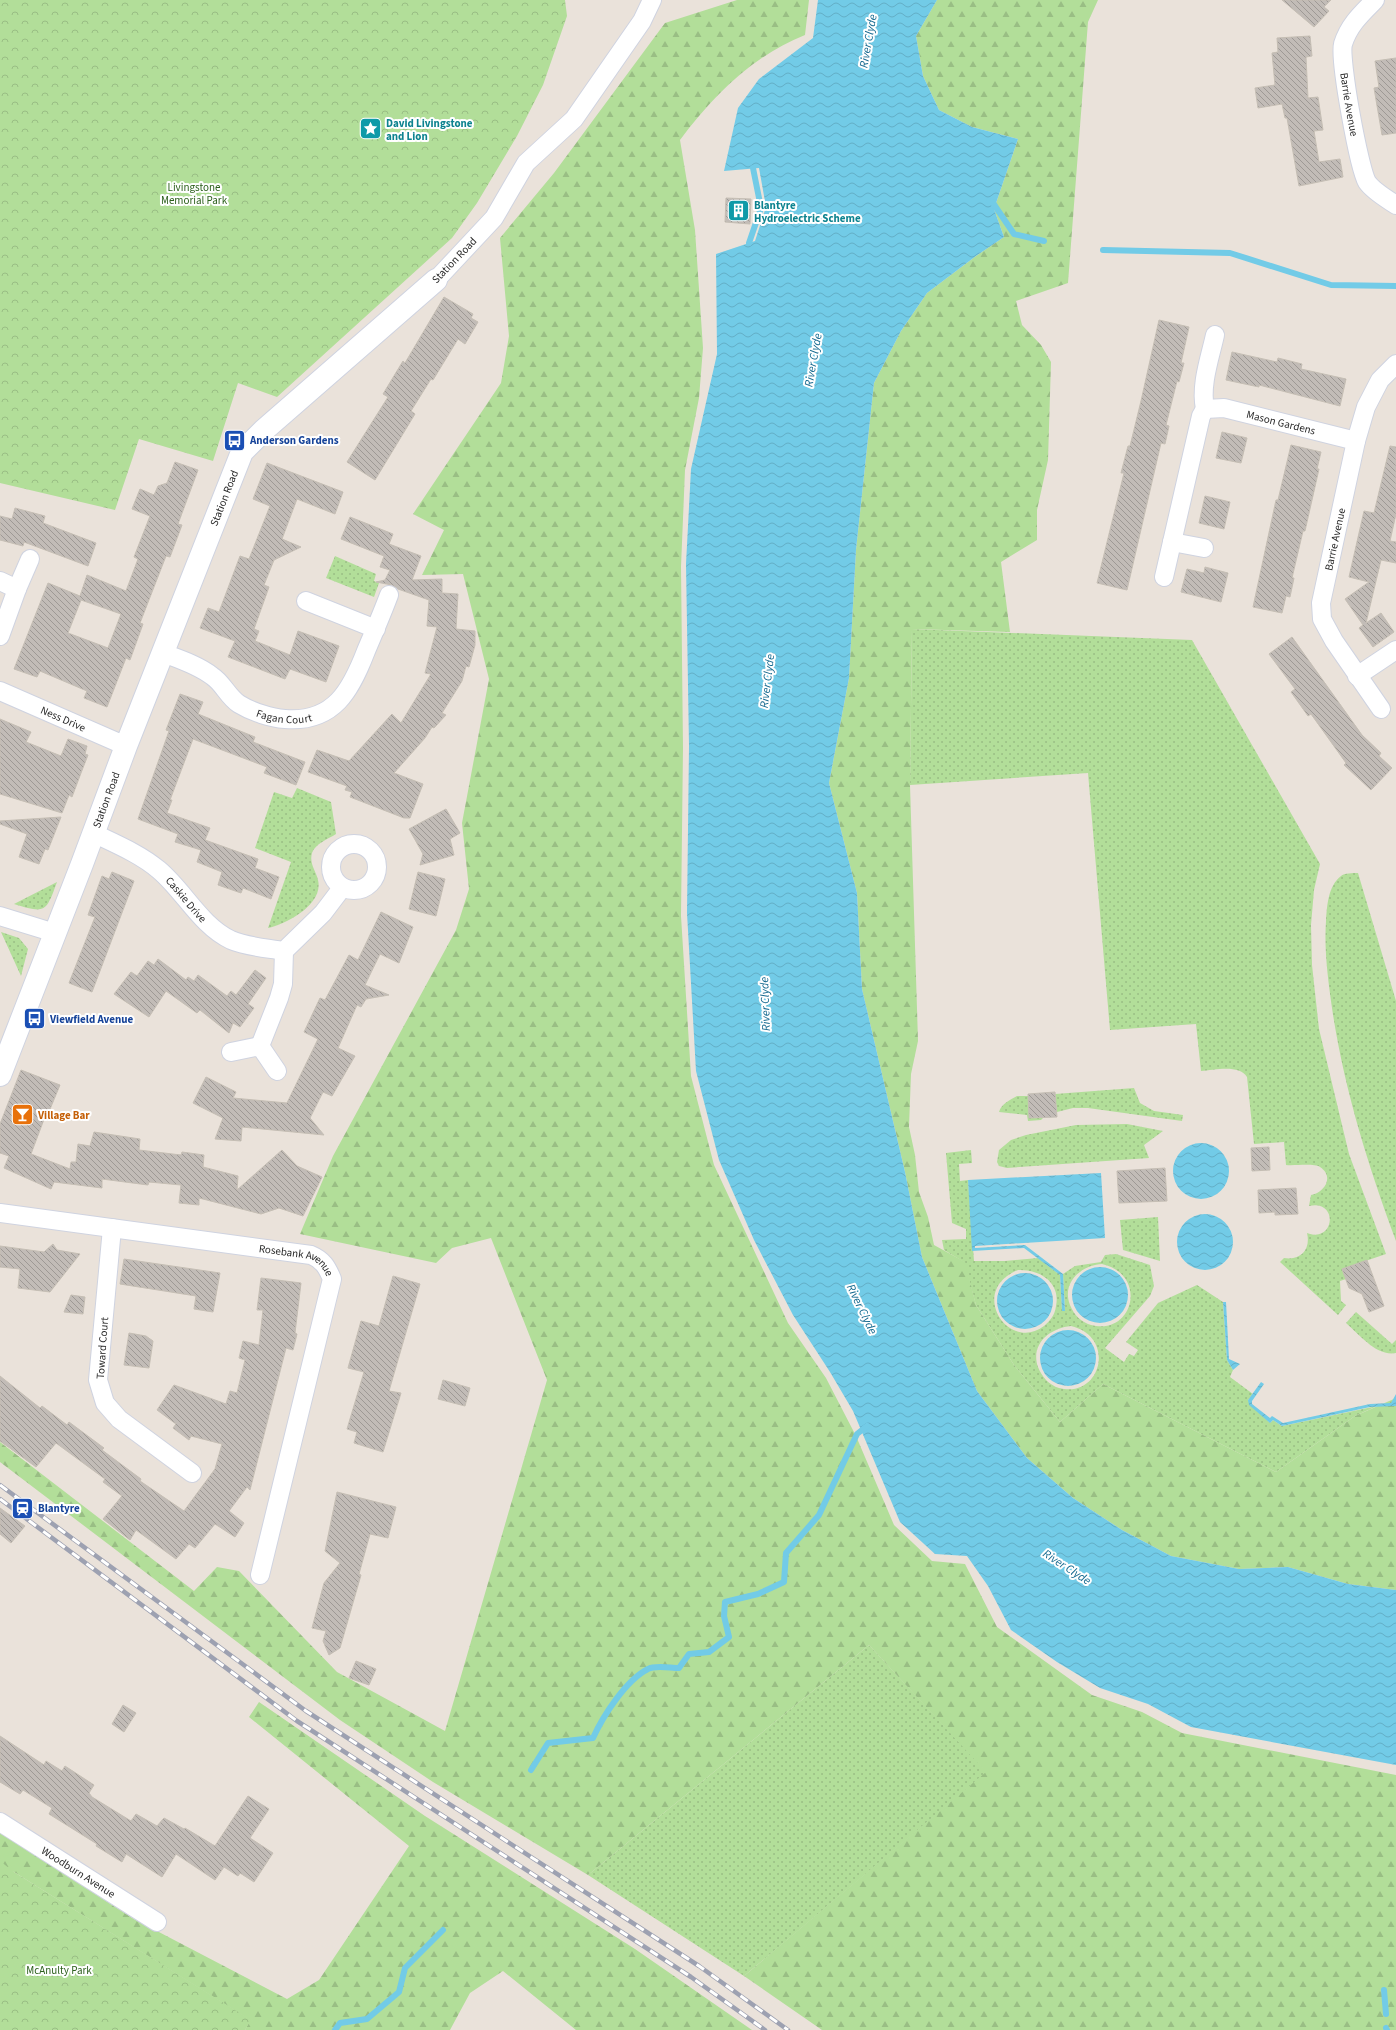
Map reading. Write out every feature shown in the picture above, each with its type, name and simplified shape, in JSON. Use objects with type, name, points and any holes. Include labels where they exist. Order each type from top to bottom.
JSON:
[{"type":"street","name":"Station Road","points":[[0,1075],[126,746],[242,452],[264,430],[436,280],[494,218],[526,163],[574,119],[642,20],[652,0]]},
{"type":"street","name":"Barrie Avenue","points":[[1374,0],[1354,20],[1348,31],[1343,46],[1344,68],[1358,158],[1368,183],[1385,198],[1396,205]]},
{"type":"street","points":[[1164,577],[1201,416],[1206,409],[1204,402],[1206,373],[1215,334]]},
{"type":"street","name":"Barrie Avenue","points":[[1381,709],[1357,676],[1322,619],[1321,603],[1356,441],[1366,407],[1380,380],[1396,364]]},
{"type":"street","name":"Mason Gardens","points":[[1206,409],[1224,408],[1356,441]]},
{"type":"street","points":[[1172,542],[1204,548]]},
{"type":"street","points":[[0,636],[30,559]]},
{"type":"street","points":[[0,581],[18,589]]},
{"type":"street","name":"Fagan Court","points":[[163,653],[196,666],[214,676],[228,696],[240,705],[279,719],[296,720],[315,716],[330,708],[345,696],[355,680],[389,595]]},
{"type":"street","points":[[306,601],[376,629]]},
{"type":"street","points":[[1357,676],[1396,650]]},
{"type":"street","name":"Ness Drive","points":[[0,691],[126,746]]},
{"type":"street","name":"Caskie Drive","points":[[93,833],[127,849],[160,870],[218,933],[247,945],[284,951]]},
{"type":"street","points":[[260,1046],[280,998],[283,984],[284,951],[323,913],[342,888]]},
{"type":"street","points":[[0,916],[55,933]]},
{"type":"street","points":[[231,1052],[260,1046]]},
{"type":"street","points":[[260,1046],[277,1071]]},
{"type":"street","name":"Rosebank Avenue","points":[[0,1213],[311,1255],[320,1259],[332,1279],[260,1575]]},
{"type":"street","name":"Toward Court","points":[[112,1228],[98,1380],[105,1403],[118,1419],[192,1473]]},
{"type":"street","name":"Woodburn Avenue","points":[[0,1822],[157,1922]]},
{"type":"green space","name":"Livingstone Memorial Park","points":[[0,0],[565,0],[567,16],[543,85],[517,136],[477,203],[452,238],[277,397],[238,383],[213,461],[139,439],[115,510],[0,483]]},
{"type":"green space","points":[[737,0],[809,0],[805,35],[767,54],[735,79],[706,108],[680,140],[695,230],[703,348],[699,398],[685,470],[681,567],[683,748],[681,916],[691,1076],[714,1165],[788,1323],[826,1378],[856,1436],[894,1525],[932,1561],[965,1564],[997,1627],[1092,1695],[1142,1712],[1182,1733],[1396,1775],[1396,2030],[822,2030],[744,1976],[986,1772],[869,1645],[588,1875],[433,1782],[340,1720],[0,1462],[0,1442],[194,1591],[217,1567],[239,1571],[337,1672],[445,1731],[547,1380],[491,1238],[452,1248],[436,1263],[300,1234],[333,1156],[456,930],[469,889],[462,823],[489,679],[463,574],[422,575],[444,530],[413,514],[501,383],[509,336],[500,238],[554,173],[665,23]]},
{"type":"green space","points":[[937,0],[1098,0],[1088,22],[1068,283],[1016,301],[1022,325],[1041,345],[1051,362],[1048,460],[1037,510],[1037,540],[1001,562],[1010,632],[912,629],[910,785],[918,1041],[911,1074],[909,1127],[915,1155],[919,1192],[928,1217],[934,1245],[965,1262],[976,1305],[1014,1365],[1060,1422],[1103,1384],[1276,1472],[1355,1416],[1396,1398],[1396,1590],[1348,1584],[1288,1567],[1239,1569],[1171,1556],[1122,1530],[1073,1498],[1027,1458],[977,1391],[922,1257],[905,1172],[862,989],[857,893],[829,783],[849,678],[856,550],[874,383],[901,331],[927,293],[1004,237],[994,209],[1018,139],[972,127],[939,110],[923,76],[916,36]]},
{"type":"green space","points":[[335,556],[376,574],[374,581],[379,583],[374,597],[326,578]]},
{"type":"green space","points":[[912,629],[1192,640],[1320,864],[1314,890],[1311,925],[1312,965],[1319,1029],[1349,1154],[1386,1254],[1342,1269],[1346,1279],[1340,1281],[1341,1301],[1346,1305],[1338,1315],[1280,1262],[1284,1258],[1295,1258],[1303,1253],[1306,1249],[1308,1239],[1307,1233],[1316,1235],[1323,1232],[1328,1227],[1330,1221],[1329,1214],[1325,1209],[1319,1206],[1309,1206],[1311,1195],[1316,1194],[1324,1188],[1326,1184],[1327,1175],[1324,1171],[1320,1167],[1313,1165],[1286,1165],[1284,1142],[1254,1144],[1247,1077],[1238,1070],[1233,1069],[1201,1071],[1196,1024],[1110,1030],[1088,773],[910,785]]},
{"type":"green space","points":[[297,788],[331,802],[336,834],[319,844],[312,853],[311,861],[318,880],[318,889],[310,905],[302,912],[285,922],[268,928],[291,862],[255,848],[274,792],[292,798]]},
{"type":"green space","points":[[1358,873],[1396,1001],[1396,1241],[1376,1184],[1350,1097],[1337,1038],[1328,975],[1326,932],[1329,897],[1333,885],[1342,875]]},
{"type":"green space","points":[[57,882],[50,900],[43,908],[33,909],[14,904]]},
{"type":"green space","points":[[1,932],[19,938],[28,949],[21,976]]},
{"type":"green space","points":[[1134,1088],[1140,1103],[1154,1111],[1183,1115],[1182,1121],[1088,1108],[1073,1108],[1057,1112],[1055,1094]]},
{"type":"green space","points":[[1017,1096],[1028,1096],[1029,1118],[1043,1118],[1041,1120],[1028,1121],[1027,1115],[999,1112],[1004,1104]]},
{"type":"green space","points":[[1127,1124],[1163,1131],[1144,1145],[1149,1158],[1007,1168],[999,1166],[997,1162],[999,1150],[1011,1140],[1026,1135],[1076,1125]]},
{"type":"green space","points":[[971,1150],[972,1163],[959,1164],[960,1181],[968,1180],[974,1261],[1005,1261],[1038,1258],[1060,1275],[1062,1310],[1065,1310],[1063,1274],[1075,1266],[1101,1262],[1105,1255],[1116,1254],[1150,1265],[1154,1286],[1150,1296],[1105,1348],[1124,1362],[1129,1354],[1134,1356],[1138,1350],[1126,1342],[1158,1303],[1197,1285],[1223,1302],[1227,1360],[1233,1370],[1230,1377],[1253,1394],[1248,1400],[1270,1423],[1273,1420],[1282,1426],[1377,1406],[1355,1416],[1276,1472],[1103,1384],[1060,1422],[1014,1365],[976,1305],[964,1262],[944,1250],[942,1240],[966,1239],[966,1229],[952,1223],[946,1153]],"holes":[[[1102,1264],[1117,1270],[1126,1280],[1130,1291],[1130,1303],[1125,1313],[1117,1322],[1105,1326],[1091,1325],[1081,1320],[1072,1309],[1068,1297],[1068,1289],[1075,1276],[1087,1268]],[[1018,1270],[1034,1272],[1047,1279],[1052,1284],[1057,1298],[1055,1312],[1052,1318],[1044,1326],[1031,1332],[1018,1332],[1007,1326],[999,1316],[995,1304],[996,1291],[1003,1280]],[[1071,1326],[1085,1332],[1094,1342],[1098,1353],[1098,1365],[1093,1376],[1085,1384],[1073,1389],[1059,1388],[1049,1383],[1040,1371],[1036,1359],[1039,1344],[1049,1334],[1063,1327]]]},
{"type":"green space","points":[[1158,1217],[1160,1261],[1123,1250],[1120,1220]]},
{"type":"green space","points":[[1356,1312],[1392,1344],[1396,1340],[1396,1353],[1382,1352],[1369,1344],[1346,1323]]},
{"type":"green space","points":[[869,1645],[987,1772],[744,1976],[588,1875]]},
{"type":"green space","points":[[259,1702],[425,1816],[635,1949],[752,2030],[576,2030],[503,1971],[470,1993],[450,2030],[245,2030],[250,2020],[14,1872],[0,1868],[0,1832],[134,1919],[287,1999],[319,1980],[409,1846],[249,1717]]},
{"type":"green space","name":"McAnulty Park","points":[[0,1861],[14,1872],[251,2020],[245,2030],[0,2030]]},
{"type":"water","name":"River Clyde","points":[[818,0],[937,0],[916,36],[923,76],[939,110],[972,127],[1018,139],[994,209],[1004,237],[927,293],[901,331],[874,383],[856,550],[849,678],[829,783],[857,893],[862,989],[905,1172],[922,1257],[977,1391],[1027,1458],[1073,1498],[1122,1530],[1171,1556],[1239,1569],[1288,1567],[1348,1584],[1396,1590],[1396,1765],[1191,1727],[1148,1704],[1100,1688],[1057,1662],[1011,1630],[988,1586],[967,1556],[935,1554],[900,1522],[853,1411],[793,1315],[754,1240],[719,1160],[696,1071],[687,913],[689,746],[686,564],[691,469],[717,354],[716,254],[755,241],[766,207],[759,168],[724,171],[738,108],[759,79],[813,38]]},
{"type":"water","points":[[1195,1143],[1207,1143],[1217,1147],[1225,1155],[1229,1165],[1229,1177],[1225,1187],[1217,1195],[1207,1199],[1195,1199],[1185,1195],[1177,1187],[1173,1177],[1173,1165],[1177,1155],[1185,1147]]},
{"type":"water","points":[[1101,1173],[1105,1238],[975,1246],[975,1248],[1025,1245],[1063,1274],[1065,1311],[1062,1311],[1060,1275],[1024,1248],[972,1251],[968,1180]]},
{"type":"water","points":[[1199,1214],[1211,1214],[1221,1218],[1229,1226],[1233,1236],[1233,1248],[1229,1258],[1221,1266],[1211,1270],[1199,1270],[1189,1266],[1181,1258],[1177,1248],[1177,1236],[1181,1226],[1189,1218]]},
{"type":"water","points":[[1094,1267],[1106,1267],[1116,1271],[1124,1279],[1128,1289],[1128,1301],[1124,1311],[1116,1319],[1106,1323],[1094,1323],[1084,1319],[1076,1311],[1072,1301],[1072,1289],[1076,1279],[1084,1271]]},
{"type":"water","points":[[1019,1273],[1031,1273],[1041,1277],[1049,1285],[1053,1295],[1053,1307],[1049,1317],[1041,1325],[1031,1329],[1019,1329],[1009,1325],[1001,1317],[997,1307],[997,1295],[1001,1285],[1009,1277]]},
{"type":"water","points":[[1223,1302],[1226,1302],[1229,1359],[1240,1364],[1233,1370],[1227,1360]]},
{"type":"water","points":[[1062,1330],[1074,1330],[1084,1334],[1092,1342],[1096,1352],[1096,1364],[1092,1374],[1084,1382],[1074,1386],[1062,1386],[1052,1382],[1044,1374],[1040,1364],[1040,1352],[1044,1342],[1052,1334]]},
{"type":"water","points":[[1261,1382],[1264,1384],[1252,1401],[1252,1404],[1270,1418],[1272,1416],[1283,1423],[1370,1404],[1391,1403],[1396,1394],[1396,1406],[1370,1407],[1282,1426],[1273,1420],[1270,1423],[1249,1405],[1248,1400]]},
{"type":"building","points":[[1282,0],[1331,0],[1324,7],[1329,11],[1314,27]]},
{"type":"building","points":[[1310,36],[1312,56],[1306,57],[1308,98],[1318,97],[1323,130],[1314,131],[1319,162],[1340,159],[1343,177],[1299,186],[1287,118],[1285,118],[1282,104],[1258,108],[1255,88],[1275,85],[1272,53],[1278,52],[1277,38]]},
{"type":"building","points":[[1396,58],[1396,133],[1382,135],[1374,88],[1379,87],[1375,61]]},
{"type":"building","name":"Blantyre Hydroelectric Scheme","points":[[726,198],[751,199],[750,224],[725,222]]},
{"type":"building","points":[[444,297],[473,314],[471,318],[478,322],[465,344],[458,339],[433,380],[431,379],[411,411],[415,414],[375,480],[347,462],[388,397],[383,394],[403,361],[405,363]]},
{"type":"building","points":[[1159,320],[1189,327],[1181,363],[1184,363],[1179,382],[1177,381],[1166,425],[1169,426],[1165,444],[1161,443],[1127,590],[1097,583],[1124,473],[1121,473],[1128,446],[1130,446]]},
{"type":"building","points":[[1232,352],[1277,362],[1278,358],[1302,364],[1301,369],[1346,379],[1340,406],[1259,385],[1259,387],[1226,380]]},
{"type":"building","points":[[1222,432],[1247,438],[1241,463],[1216,458]]},
{"type":"building","points":[[1291,445],[1321,452],[1317,469],[1319,469],[1305,531],[1303,531],[1292,578],[1294,578],[1290,597],[1286,596],[1282,613],[1253,607],[1276,500],[1278,500]]},
{"type":"building","points":[[1390,446],[1396,447],[1396,514],[1390,541],[1396,542],[1396,563],[1381,560],[1366,623],[1381,613],[1394,632],[1373,647],[1359,628],[1363,625],[1345,599],[1369,582],[1349,577],[1364,511],[1374,513]]},
{"type":"building","points":[[175,462],[198,470],[178,524],[182,525],[170,557],[166,556],[140,623],[143,624],[130,660],[126,658],[107,707],[84,698],[87,691],[40,671],[37,677],[14,669],[48,583],[80,596],[87,575],[126,591],[138,559],[134,557],[150,516],[132,509],[140,489],[154,495],[158,486],[167,483]],"holes":[[[81,600],[121,614],[108,648],[68,633]]]},
{"type":"building","points":[[267,463],[343,492],[335,514],[297,499],[282,539],[301,547],[274,560],[264,585],[269,587],[254,629],[259,631],[255,641],[290,655],[298,631],[339,646],[326,682],[290,669],[285,679],[228,657],[235,641],[200,628],[208,608],[219,612],[240,556],[249,559],[270,506],[253,499]]},
{"type":"building","points":[[1205,496],[1230,502],[1224,529],[1199,523]]},
{"type":"building","points":[[15,508],[45,516],[43,523],[96,543],[88,566],[24,542],[23,546],[0,540],[0,516],[12,519]]},
{"type":"building","points":[[350,517],[393,534],[389,544],[421,556],[412,580],[442,579],[442,593],[458,594],[456,629],[475,631],[475,645],[469,667],[466,666],[462,681],[442,713],[446,715],[434,728],[432,727],[425,738],[394,773],[423,784],[410,818],[404,818],[350,797],[352,792],[345,790],[347,786],[308,772],[317,750],[349,761],[392,714],[401,723],[431,674],[425,673],[437,627],[427,626],[429,600],[398,589],[392,585],[376,582],[385,580],[390,570],[380,567],[384,556],[341,539]]},
{"type":"building","points":[[1205,567],[1228,573],[1221,602],[1181,592],[1187,569],[1204,573]]},
{"type":"building","points":[[1292,637],[1362,735],[1381,753],[1379,756],[1392,768],[1371,790],[1344,765],[1346,763],[1311,714],[1308,716],[1291,692],[1295,689],[1269,654]]},
{"type":"building","points":[[180,694],[203,702],[198,714],[255,737],[253,742],[305,762],[296,785],[264,773],[267,767],[193,739],[170,800],[172,800],[167,813],[210,828],[205,840],[258,859],[255,868],[279,877],[271,899],[243,888],[241,893],[218,885],[222,872],[197,862],[201,850],[175,842],[178,834],[138,819],[169,731],[166,730]]},
{"type":"building","points":[[0,719],[31,732],[26,742],[61,756],[68,739],[87,746],[85,754],[88,755],[72,797],[69,795],[62,813],[0,794]]},
{"type":"building","points":[[446,809],[460,833],[450,839],[454,855],[420,865],[423,854],[409,829]]},
{"type":"building","points":[[61,817],[48,850],[45,849],[39,864],[19,857],[27,834],[0,824],[0,821]]},
{"type":"building","points":[[112,872],[134,881],[92,992],[69,983],[95,917],[88,915],[102,876],[109,879]]},
{"type":"building","points":[[418,872],[445,879],[436,916],[409,909]]},
{"type":"building","points":[[381,912],[413,927],[399,963],[380,954],[365,985],[389,995],[366,999],[361,1007],[357,1005],[338,1048],[355,1056],[332,1096],[323,1092],[310,1118],[324,1135],[242,1127],[241,1141],[215,1139],[223,1118],[193,1103],[206,1077],[236,1092],[233,1098],[287,1103],[318,1039],[304,1032],[320,998],[325,1000],[349,955],[358,960]]},
{"type":"building","points":[[158,959],[186,980],[188,977],[194,981],[198,975],[227,996],[231,991],[236,995],[255,970],[266,978],[248,1004],[254,1008],[240,1027],[233,1023],[229,1033],[200,1010],[197,1013],[166,991],[149,1017],[114,994],[131,972],[137,976],[148,961],[154,965]]},
{"type":"building","points":[[21,1070],[60,1085],[48,1114],[46,1114],[31,1154],[70,1169],[71,1162],[76,1162],[78,1144],[90,1146],[94,1132],[140,1139],[139,1150],[181,1155],[182,1152],[204,1155],[203,1167],[238,1176],[237,1190],[282,1150],[297,1166],[322,1177],[303,1216],[279,1208],[261,1214],[199,1198],[199,1205],[179,1203],[181,1185],[149,1182],[148,1185],[102,1179],[102,1188],[54,1182],[51,1189],[4,1168],[9,1156],[0,1153],[0,1124]]},
{"type":"building","points":[[1055,1092],[1057,1117],[1029,1118],[1028,1094]]},
{"type":"building","points":[[1269,1147],[1270,1170],[1252,1171],[1251,1148]]},
{"type":"building","points":[[1165,1168],[1167,1201],[1119,1203],[1117,1171]]},
{"type":"building","points":[[1296,1188],[1298,1214],[1275,1215],[1275,1212],[1259,1213],[1258,1190]]},
{"type":"building","points":[[53,1244],[57,1250],[80,1254],[50,1292],[18,1288],[20,1269],[0,1267],[0,1246],[44,1252]]},
{"type":"building","points":[[124,1259],[220,1273],[213,1312],[194,1309],[196,1296],[120,1284]]},
{"type":"building","points":[[1367,1260],[1384,1306],[1369,1312],[1362,1294],[1349,1288],[1342,1269]]},
{"type":"building","points":[[393,1276],[420,1284],[389,1391],[401,1393],[383,1452],[354,1443],[357,1432],[347,1429],[364,1372],[348,1368],[361,1321],[379,1326]]},
{"type":"building","points":[[261,1278],[301,1283],[295,1333],[297,1334],[293,1350],[286,1348],[250,1490],[247,1487],[229,1511],[244,1523],[235,1537],[215,1524],[195,1548],[189,1544],[176,1559],[136,1530],[130,1540],[103,1519],[122,1496],[103,1482],[105,1479],[56,1443],[36,1467],[0,1441],[0,1376],[40,1408],[42,1406],[67,1425],[69,1422],[104,1448],[102,1450],[141,1479],[140,1481],[184,1511],[215,1469],[222,1444],[191,1436],[189,1440],[173,1428],[176,1424],[157,1410],[174,1385],[226,1404],[230,1391],[237,1393],[245,1360],[239,1358],[243,1341],[259,1345],[263,1310],[257,1310]]},
{"type":"building","points":[[71,1295],[85,1297],[83,1314],[64,1312]]},
{"type":"building","points":[[129,1333],[146,1336],[153,1341],[149,1368],[124,1365]]},
{"type":"building","points":[[443,1380],[470,1388],[465,1406],[438,1399]]},
{"type":"building","points":[[337,1492],[396,1507],[388,1538],[370,1534],[359,1574],[361,1575],[340,1648],[329,1655],[323,1641],[326,1631],[312,1628],[324,1583],[340,1563],[325,1551]]},
{"type":"building","points":[[0,1508],[25,1526],[11,1543],[0,1534]]},
{"type":"building","points":[[356,1661],[376,1669],[369,1685],[349,1678]]},
{"type":"building","points":[[123,1705],[136,1713],[124,1732],[112,1724]]},
{"type":"building","points":[[0,1736],[44,1765],[46,1761],[62,1771],[65,1766],[94,1785],[89,1793],[92,1797],[131,1821],[136,1814],[157,1826],[164,1818],[184,1829],[185,1828],[215,1846],[248,1796],[269,1809],[250,1838],[273,1853],[254,1882],[240,1873],[238,1876],[224,1867],[215,1880],[176,1854],[162,1877],[126,1854],[122,1862],[96,1846],[97,1844],[49,1814],[52,1808],[23,1790],[20,1794],[0,1782]]},
{"type":"waterway","points":[[749,243],[761,208],[753,168]]},
{"type":"waterway","points":[[989,201],[993,203],[1014,234],[1044,241]]},
{"type":"waterway","points":[[1103,250],[1230,253],[1331,285],[1396,286]]},
{"type":"waterway","points":[[531,1770],[548,1743],[593,1738],[616,1699],[640,1674],[655,1667],[679,1668],[689,1654],[709,1652],[729,1637],[724,1616],[725,1602],[758,1594],[784,1582],[786,1553],[819,1515],[857,1434],[867,1426]]},
{"type":"waterway","points":[[335,2030],[340,2023],[367,2019],[399,1992],[405,1968],[443,1930]]},
{"type":"waterway","points":[[1384,1990],[1386,2014]]},
{"type":"railway","points":[[0,1485],[306,1711],[699,1966],[788,2030]]},
{"type":"railway","points":[[0,1499],[297,1721],[691,1977],[765,2030]]},
{"type":"place","name":"David Livingstone and Lion","points":[[371,129]]},
{"type":"place","name":"Blantyre Hydroelectric Scheme","points":[[738,211]]},
{"type":"place","name":"Anderson Gardens","points":[[234,440]]},
{"type":"place","name":"Viewfield Avenue","points":[[35,1019]]},
{"type":"place","name":"Village Bar","points":[[23,1115]]},
{"type":"place","name":"Blantyre","points":[[22,1508]]}]
